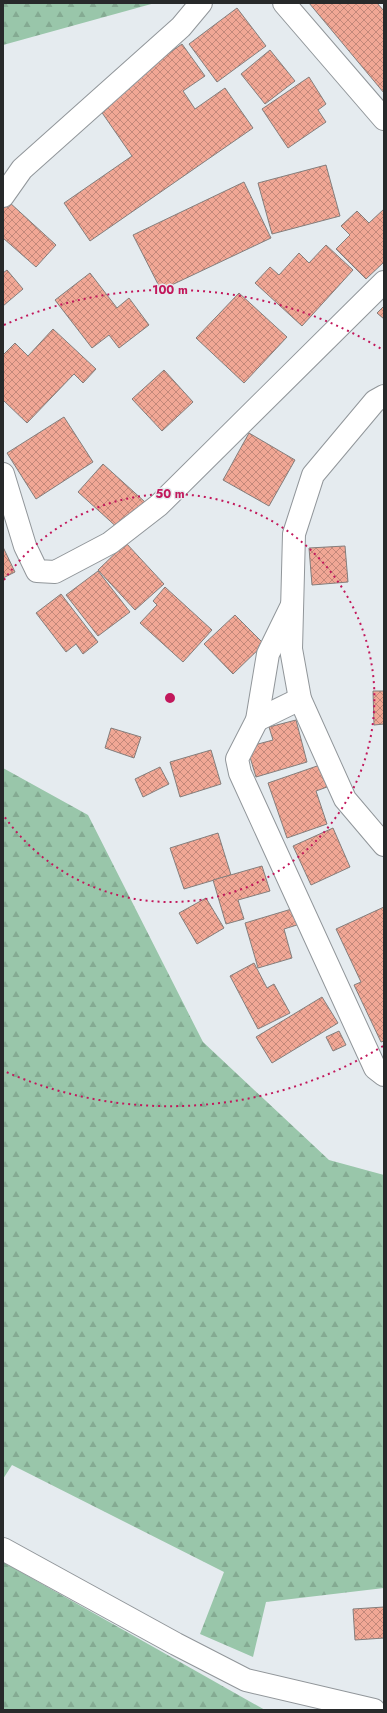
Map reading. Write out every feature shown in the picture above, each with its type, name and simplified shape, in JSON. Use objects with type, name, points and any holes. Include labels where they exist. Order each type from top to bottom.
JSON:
[{"type":"street","points":[[3,196],[22,169],[181,27],[201,3]]},
{"type":"street","points":[[284,3],[384,119]]},
{"type":"street","points":[[3,474],[25,546],[37,571],[55,572],[110,544],[159,505],[384,282]]},
{"type":"street","points":[[384,396],[375,401],[313,475],[294,534],[291,648],[300,699],[345,799],[384,846]]},
{"type":"street","points":[[292,605],[268,654],[258,720],[237,760],[240,773],[375,1068],[384,1075]]},
{"type":"street","points":[[258,720],[300,699]]},
{"type":"street","points":[[5,1549],[176,1644],[246,1680],[374,1710]]},
{"type":"green space","points":[[3,3],[155,3],[3,45]]},
{"type":"green space","points":[[3,768],[88,815],[203,1042],[329,1160],[384,1175],[384,1588],[266,1602],[253,1657],[200,1634],[224,1572],[12,1465],[3,1479]]},
{"type":"green space","points":[[3,1562],[12,1567],[265,1710],[3,1710]]},
{"type":"building","points":[[309,3],[377,3],[384,11],[384,93]]},
{"type":"building","points":[[237,8],[266,46],[217,82],[189,44]]},
{"type":"building","points":[[182,44],[205,76],[183,91],[195,109],[225,88],[253,128],[90,241],[64,203],[132,156],[96,104]]},
{"type":"building","points":[[270,50],[295,81],[265,104],[241,74]]},
{"type":"building","points":[[309,77],[326,104],[318,110],[326,122],[288,148],[262,109]]},
{"type":"building","points":[[326,165],[340,216],[272,234],[258,183]]},
{"type":"building","points":[[244,182],[271,238],[161,290],[133,235]]},
{"type":"building","points":[[9,202],[56,245],[36,267],[3,238],[3,209]]},
{"type":"building","points":[[384,209],[384,262],[366,279],[336,249],[350,235],[341,226],[357,211],[369,223]]},
{"type":"building","points":[[326,245],[353,270],[302,326],[255,283],[270,267],[279,275],[299,253],[309,263]]},
{"type":"building","points":[[7,270],[23,289],[3,306],[3,273]]},
{"type":"building","points":[[90,273],[117,308],[129,298],[149,325],[119,348],[109,335],[92,348],[55,300]]},
{"type":"building","points":[[239,293],[287,337],[244,383],[196,338]]},
{"type":"building","points":[[384,306],[384,319],[377,313]]},
{"type":"building","points":[[53,329],[96,369],[83,383],[74,374],[27,423],[3,400],[3,355],[15,343],[28,356]]},
{"type":"building","points":[[164,370],[193,402],[162,431],[132,399]]},
{"type":"building","points":[[64,417],[93,462],[36,499],[7,453]]},
{"type":"building","points":[[249,433],[295,460],[269,506],[223,480]]},
{"type":"building","points":[[103,464],[145,502],[120,530],[78,492]]},
{"type":"building","points":[[126,543],[164,584],[135,610],[98,570]]},
{"type":"building","points":[[345,546],[348,582],[312,585],[309,548]]},
{"type":"building","points":[[3,547],[15,572],[3,578]]},
{"type":"building","points":[[98,571],[130,612],[98,636],[66,595]]},
{"type":"building","points":[[165,587],[212,630],[183,662],[140,623],[157,605],[153,601]]},
{"type":"building","points":[[61,594],[98,642],[83,654],[76,644],[66,652],[36,613]]},
{"type":"building","points":[[235,615],[264,644],[233,674],[204,644]]},
{"type":"building","points":[[373,691],[384,691],[384,724],[374,725]]},
{"type":"building","points":[[296,720],[307,762],[256,777],[247,747],[273,740],[269,727]]},
{"type":"building","points":[[111,728],[141,737],[134,758],[105,748]]},
{"type":"building","points":[[211,750],[221,784],[180,797],[170,762]]},
{"type":"building","points":[[320,765],[327,787],[316,791],[327,824],[287,838],[268,783]]},
{"type":"building","points":[[160,767],[169,784],[143,797],[135,779]]},
{"type":"building","points":[[333,828],[350,867],[311,885],[293,846]]},
{"type":"building","points":[[218,833],[231,875],[184,889],[170,848]]},
{"type":"building","points":[[262,866],[270,891],[238,900],[244,919],[226,924],[213,880]]},
{"type":"building","points":[[206,898],[224,928],[197,944],[179,913]]},
{"type":"building","points":[[384,907],[384,1041],[381,1042],[354,985],[361,982],[336,929]]},
{"type":"building","points":[[295,908],[300,924],[284,929],[292,958],[258,968],[245,923]]},
{"type":"building","points":[[254,963],[267,988],[274,984],[290,1013],[258,1029],[230,976]]},
{"type":"building","points":[[322,997],[338,1023],[272,1063],[256,1037]]},
{"type":"building","points":[[339,1031],[346,1045],[333,1051],[326,1037]]},
{"type":"building","points":[[384,1607],[384,1638],[355,1640],[353,1609]]}]
